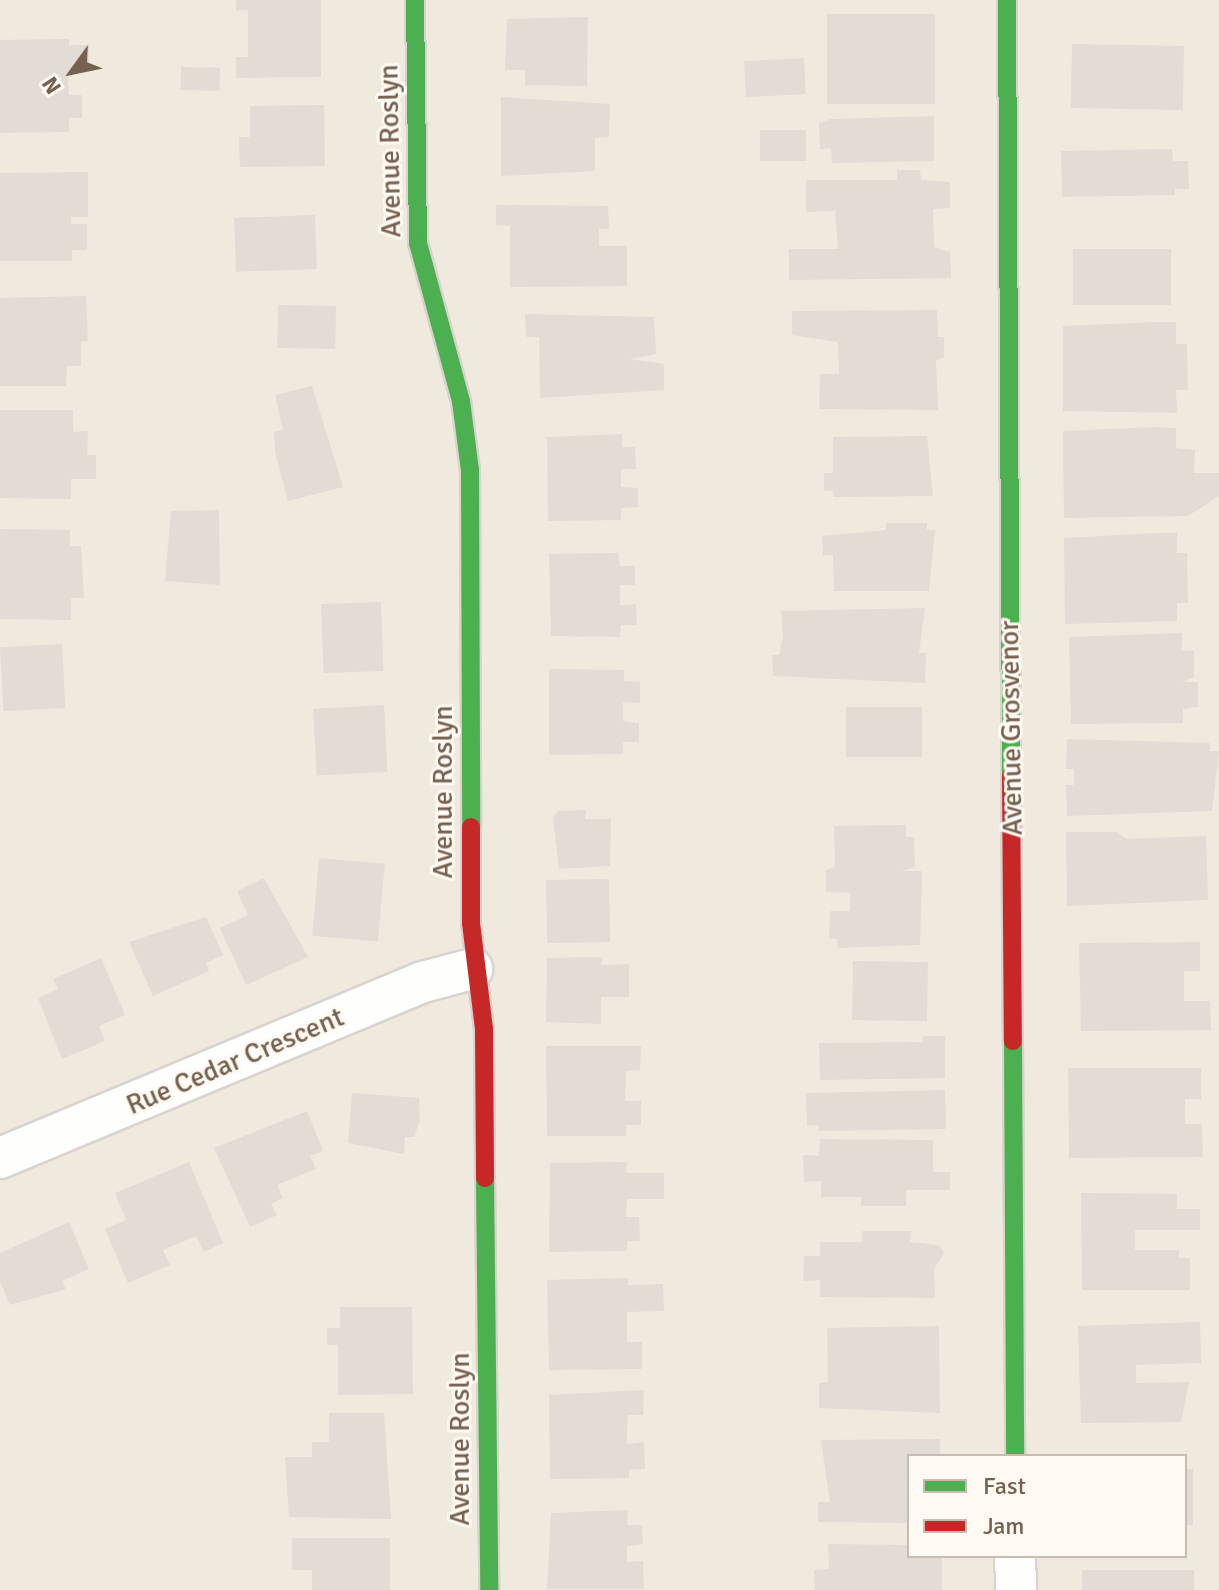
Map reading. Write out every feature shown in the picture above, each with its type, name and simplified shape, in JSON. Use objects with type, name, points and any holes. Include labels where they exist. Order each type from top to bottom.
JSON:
[{"type":"street","name":"Avenue Roslyn","points":[[415,0],[418,243],[461,401],[470,470],[472,969],[484,1029],[489,1590]]},
{"type":"street","name":"Avenue Grosvenor","points":[[1007,0],[1015,1454]]},
{"type":"street","name":"Rue Cedar Crescent","points":[[0,1158],[423,982],[472,969]]},
{"type":"street","points":[[1015,1558],[1016,1590]]},
{"type":"shaded area","points":[[0,0],[1219,0],[1219,1590],[0,1590]]},
{"type":"building","points":[[236,0],[321,0],[321,77],[236,78],[236,57],[248,57],[248,10],[236,11]]},
{"type":"building","points":[[827,14],[935,14],[935,104],[827,104]]},
{"type":"building","points":[[588,17],[587,86],[525,85],[525,70],[505,70],[507,19]]},
{"type":"building","points":[[69,39],[69,45],[89,45],[89,71],[68,72],[69,95],[82,95],[82,118],[69,118],[69,132],[0,133],[0,40]]},
{"type":"building","points":[[1072,44],[1184,46],[1183,110],[1071,108]]},
{"type":"building","points":[[804,58],[806,94],[746,97],[744,61]]},
{"type":"building","points":[[181,67],[220,68],[220,91],[181,90]]},
{"type":"building","points":[[501,97],[610,104],[609,137],[595,138],[595,171],[501,176]]},
{"type":"building","points":[[324,105],[325,166],[240,167],[239,137],[250,137],[250,106]]},
{"type":"building","points":[[934,116],[934,161],[832,163],[831,148],[820,149],[819,123],[831,119]]},
{"type":"building","points":[[760,130],[806,130],[806,161],[760,161]]},
{"type":"building","points":[[1172,149],[1173,161],[1188,161],[1189,189],[1175,189],[1175,195],[1062,197],[1061,151]]},
{"type":"building","points":[[897,170],[920,170],[921,180],[950,182],[950,208],[933,209],[934,247],[950,252],[951,278],[789,280],[789,249],[838,249],[835,211],[806,212],[806,180],[897,180]]},
{"type":"building","points":[[88,172],[88,217],[71,217],[71,224],[87,224],[87,250],[72,250],[72,261],[0,261],[0,173]]},
{"type":"building","points":[[496,205],[608,206],[609,229],[599,229],[599,246],[627,246],[627,286],[510,287],[510,226],[496,225]]},
{"type":"building","points":[[315,215],[317,269],[236,272],[234,218]]},
{"type":"building","points":[[1073,249],[1171,249],[1171,305],[1073,305]]},
{"type":"building","points":[[86,296],[88,341],[81,342],[81,366],[67,366],[66,386],[0,386],[0,298]]},
{"type":"building","points":[[278,305],[336,306],[335,349],[277,348]]},
{"type":"building","points":[[937,310],[938,337],[944,337],[944,357],[936,360],[938,410],[819,409],[820,374],[839,374],[838,342],[792,335],[792,311]]},
{"type":"building","points":[[525,314],[654,317],[656,354],[630,359],[664,364],[664,390],[540,398],[539,337],[526,337]]},
{"type":"building","points":[[1176,322],[1176,344],[1187,344],[1188,390],[1176,390],[1177,413],[1063,411],[1063,326]]},
{"type":"building","points":[[312,386],[343,487],[288,501],[275,452],[274,432],[283,430],[275,395]]},
{"type":"building","points":[[0,410],[73,410],[73,432],[88,431],[87,455],[96,455],[96,479],[71,479],[71,499],[0,498]]},
{"type":"building","points":[[1176,428],[1176,448],[1195,450],[1194,473],[1219,473],[1219,496],[1188,516],[1064,518],[1063,431]]},
{"type":"building","points":[[622,434],[622,447],[635,447],[636,469],[621,469],[621,487],[638,488],[638,507],[621,508],[621,520],[548,521],[547,437]]},
{"type":"building","points":[[927,436],[933,496],[834,497],[833,490],[824,491],[824,473],[833,473],[833,437]]},
{"type":"building","points":[[219,510],[220,585],[165,581],[171,511]]},
{"type":"building","points":[[886,523],[927,523],[927,530],[935,530],[929,591],[834,591],[833,555],[823,555],[822,536],[886,530]]},
{"type":"building","points":[[0,529],[70,530],[70,546],[81,546],[84,598],[71,598],[71,620],[0,619]]},
{"type":"building","points":[[1177,533],[1177,553],[1187,553],[1188,603],[1177,603],[1177,621],[1065,624],[1064,538]]},
{"type":"building","points":[[618,553],[620,566],[635,566],[635,585],[620,585],[620,605],[636,604],[637,625],[621,625],[620,637],[551,636],[549,554]]},
{"type":"building","points":[[381,602],[383,671],[323,673],[321,604]]},
{"type":"building","points":[[925,608],[919,653],[926,653],[925,683],[773,676],[772,655],[779,655],[783,636],[781,611]]},
{"type":"building","points":[[1182,633],[1182,651],[1194,650],[1194,677],[1183,682],[1198,682],[1198,707],[1183,709],[1183,723],[1071,724],[1069,637]]},
{"type":"building","points":[[62,644],[65,708],[3,711],[0,647]]},
{"type":"building","points":[[549,669],[624,670],[624,681],[640,682],[640,703],[623,702],[623,721],[639,723],[639,742],[623,742],[623,754],[549,755]]},
{"type":"building","points":[[384,705],[388,772],[317,776],[313,709]]},
{"type":"building","points":[[846,707],[922,707],[922,757],[846,757]]},
{"type":"building","points":[[1067,739],[1210,743],[1210,751],[1219,751],[1212,811],[1067,816],[1066,785],[1074,785],[1074,769],[1066,769]]},
{"type":"building","points":[[586,810],[585,819],[611,819],[610,866],[559,869],[553,818],[558,811]]},
{"type":"building","points":[[906,825],[906,837],[914,837],[915,867],[901,871],[922,871],[920,945],[838,948],[837,939],[829,939],[830,911],[850,911],[850,893],[826,892],[826,870],[835,867],[834,826]]},
{"type":"building","points":[[1066,832],[1117,832],[1127,839],[1206,836],[1208,900],[1067,906]]},
{"type":"building","points":[[319,858],[385,864],[378,941],[312,936]]},
{"type":"building","points":[[264,878],[308,957],[246,985],[220,928],[248,915],[237,891]]},
{"type":"building","points":[[609,879],[610,942],[547,943],[546,880]]},
{"type":"building","points":[[206,917],[223,955],[206,963],[209,971],[153,996],[129,942]]},
{"type":"building","points":[[1200,942],[1200,971],[1184,971],[1184,1001],[1210,1001],[1211,1030],[1081,1031],[1079,943]]},
{"type":"building","points":[[602,957],[601,965],[629,964],[629,997],[601,997],[601,1024],[546,1022],[547,958]]},
{"type":"building","points":[[101,958],[125,1015],[99,1026],[105,1041],[62,1059],[38,998],[58,989],[53,979]]},
{"type":"building","points":[[853,961],[928,962],[927,1021],[852,1020]]},
{"type":"building","points":[[923,1036],[945,1036],[945,1078],[820,1080],[819,1043],[923,1042]]},
{"type":"building","points":[[546,1046],[641,1046],[640,1070],[626,1071],[625,1101],[641,1101],[641,1125],[626,1125],[626,1136],[547,1136]]},
{"type":"building","points":[[1068,1068],[1201,1068],[1201,1099],[1185,1099],[1185,1124],[1202,1124],[1203,1157],[1069,1158]]},
{"type":"building","points":[[945,1090],[946,1129],[819,1131],[819,1125],[807,1126],[806,1093]]},
{"type":"building","points":[[352,1093],[419,1098],[420,1120],[414,1137],[405,1137],[404,1154],[348,1143]]},
{"type":"building","points":[[307,1111],[323,1151],[310,1156],[316,1169],[277,1185],[283,1198],[271,1204],[277,1215],[250,1227],[214,1148]]},
{"type":"building","points":[[820,1139],[933,1140],[933,1172],[950,1172],[950,1190],[906,1190],[906,1206],[861,1206],[861,1197],[821,1197],[821,1181],[804,1182],[803,1155],[819,1156]]},
{"type":"building","points":[[189,1162],[223,1243],[204,1252],[196,1236],[163,1250],[170,1265],[128,1283],[105,1229],[126,1220],[115,1193]]},
{"type":"building","points":[[627,1162],[626,1173],[664,1173],[664,1199],[627,1199],[626,1217],[639,1217],[640,1241],[627,1241],[627,1251],[549,1252],[550,1163]]},
{"type":"building","points":[[1081,1193],[1177,1194],[1177,1209],[1200,1209],[1200,1230],[1135,1230],[1135,1250],[1179,1250],[1179,1258],[1190,1258],[1190,1290],[1082,1290]]},
{"type":"building","points":[[69,1222],[89,1269],[62,1281],[66,1289],[10,1305],[0,1281],[0,1253]]},
{"type":"building","points":[[862,1231],[911,1231],[910,1242],[939,1245],[944,1253],[934,1269],[935,1298],[820,1297],[820,1280],[803,1281],[804,1256],[820,1256],[820,1242],[863,1242]]},
{"type":"building","points":[[628,1278],[628,1285],[663,1284],[664,1311],[627,1312],[627,1342],[642,1342],[642,1369],[549,1370],[547,1280]]},
{"type":"building","points":[[340,1307],[412,1307],[413,1394],[338,1395],[338,1345],[327,1345],[327,1328],[340,1328]]},
{"type":"building","points":[[1200,1322],[1201,1363],[1136,1365],[1136,1383],[1189,1382],[1181,1422],[1081,1423],[1078,1326]]},
{"type":"building","points":[[939,1326],[940,1413],[819,1408],[819,1383],[828,1382],[827,1328]]},
{"type":"building","points":[[644,1390],[643,1415],[628,1415],[627,1444],[644,1442],[645,1469],[629,1470],[629,1478],[550,1479],[549,1395]]},
{"type":"building","points":[[329,1413],[384,1413],[391,1519],[289,1517],[285,1457],[312,1457],[312,1442],[329,1442]]},
{"type":"building","points":[[940,1439],[940,1454],[907,1454],[907,1523],[818,1522],[818,1502],[830,1502],[821,1440]]},
{"type":"building","points":[[1187,1469],[1193,1469],[1193,1525],[1187,1525]]},
{"type":"building","points":[[628,1510],[627,1525],[642,1525],[643,1544],[627,1546],[627,1562],[643,1561],[644,1589],[547,1589],[551,1513]]},
{"type":"building","points":[[292,1538],[390,1538],[390,1590],[312,1590],[312,1570],[292,1570]]},
{"type":"building","points":[[828,1544],[907,1545],[907,1558],[942,1558],[942,1590],[815,1590],[814,1570],[829,1569]]},
{"type":"building","points":[[1082,1570],[1194,1570],[1194,1590],[1082,1590]]},
{"type":"traffic: fast","points":[[415,0],[418,243],[461,401],[470,470],[471,827]]},
{"type":"traffic: fast","points":[[1007,0],[1011,776]]},
{"type":"traffic: fast","points":[[1013,1041],[1015,1454]]},
{"type":"traffic: fast","points":[[485,1178],[489,1590]]},
{"type":"traffic: jam","points":[[1011,776],[1013,1041]]},
{"type":"traffic: jam","points":[[471,827],[471,923],[484,1029],[485,1178]]}]
